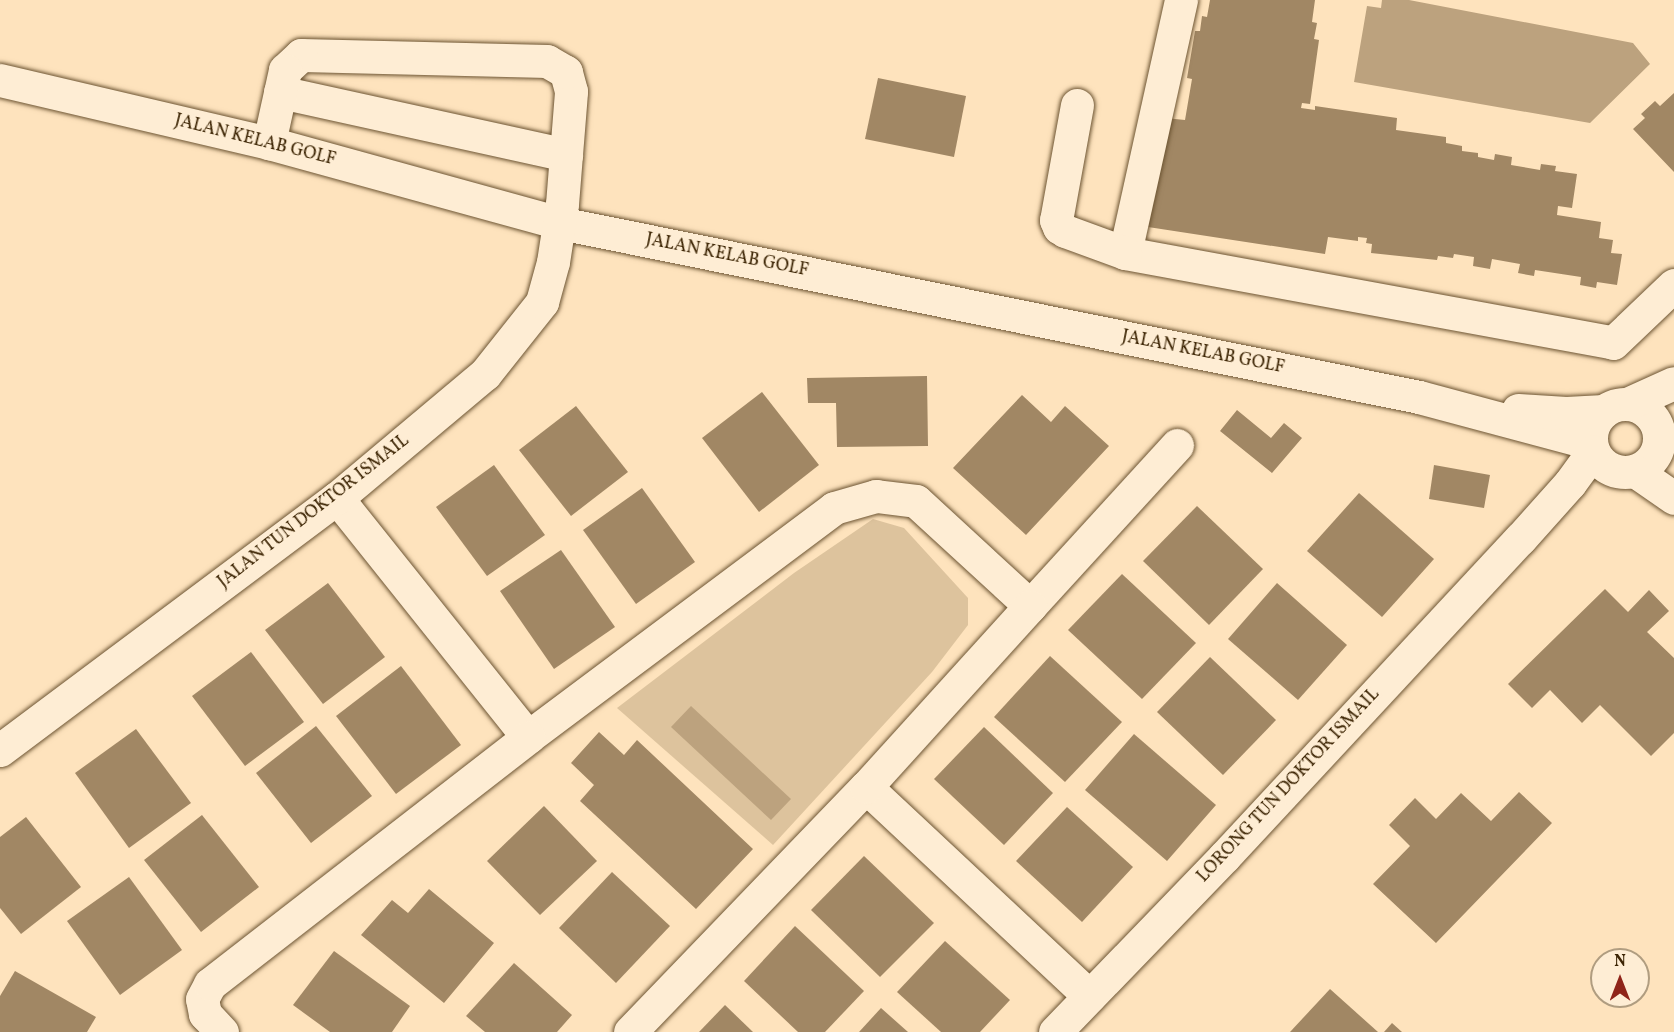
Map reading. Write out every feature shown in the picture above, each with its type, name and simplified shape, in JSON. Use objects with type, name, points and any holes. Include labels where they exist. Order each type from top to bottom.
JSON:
[{"type":"street","points":[[1125,253],[1181,0]]},
{"type":"street","name":"JALAN TUN DOKTOR ISMAIL","points":[[0,750],[337,498],[485,374],[542,302],[553,262],[560,223],[571,91],[566,72],[547,61],[301,55],[285,70],[269,143]]},
{"type":"street","name":"JALAN KELAB GOLF","points":[[0,80],[269,143],[560,223],[1459,406],[1566,413],[1616,408]]},
{"type":"street","points":[[280,92],[566,155]]},
{"type":"street","points":[[1077,105],[1056,220],[1059,227],[1065,231],[1125,253],[1614,343],[1674,285]]},
{"type":"street","points":[[1616,408],[1649,413],[1667,440],[1654,457],[1608,459],[1596,420],[1616,408],[1674,383]]},
{"type":"street","name":"JALAN KELAB GOLF","points":[[1459,406],[1608,459],[1674,498]]},
{"type":"street","points":[[630,1032],[866,787],[1177,445]]},
{"type":"street","name":"LORONG TUN DOKTOR ISMAIL","points":[[1055,1032],[1225,856],[1570,483],[1608,459]]},
{"type":"street","points":[[222,1032],[205,1014],[202,999],[210,984],[528,737],[834,508],[876,496],[916,501],[1030,606]]},
{"type":"street","points":[[337,498],[528,737]]},
{"type":"street","points":[[866,787],[1089,996]]},
{"type":"shaded area","points":[[1382,0],[1409,0],[1633,43],[1650,64],[1590,123],[1354,82],[1367,6],[1381,8]]},
{"type":"shaded area","points":[[873,519],[904,528],[968,598],[968,625],[932,672],[773,845],[617,708],[794,573]]},
{"type":"shaded area","points":[[691,706],[791,799],[771,820],[671,727]]},
{"type":"building","points":[[1210,0],[1315,0],[1312,22],[1317,23],[1314,39],[1319,40],[1310,104],[1302,103],[1301,108],[1315,110],[1315,106],[1397,118],[1396,130],[1446,137],[1446,143],[1462,146],[1462,151],[1478,153],[1478,157],[1494,160],[1495,154],[1512,157],[1511,165],[1540,170],[1541,164],[1556,166],[1555,171],[1577,174],[1572,208],[1558,206],[1557,215],[1601,222],[1599,238],[1613,240],[1611,253],[1622,254],[1617,285],[1597,282],[1596,288],[1580,285],[1581,277],[1535,270],[1534,276],[1518,273],[1520,264],[1492,259],[1490,269],[1473,266],[1474,257],[1454,254],[1453,258],[1438,256],[1437,260],[1371,253],[1372,244],[1366,243],[1367,238],[1358,237],[1358,241],[1328,237],[1325,254],[1148,227],[1165,118],[1185,120],[1192,79],[1187,78],[1195,31],[1200,31],[1202,16],[1207,17]]},
{"type":"building","points":[[878,78],[966,96],[954,157],[865,139]]},
{"type":"building","points":[[1674,93],[1674,172],[1633,129],[1645,118],[1641,114],[1655,101],[1660,106]]},
{"type":"building","points":[[927,376],[928,446],[837,447],[836,403],[808,403],[807,378]]},
{"type":"building","points":[[762,392],[819,465],[759,512],[702,438]]},
{"type":"building","points":[[1022,395],[1051,422],[1065,406],[1109,446],[1026,535],[953,468]]},
{"type":"building","points":[[576,406],[628,472],[571,516],[519,450]]},
{"type":"building","points":[[1237,410],[1271,438],[1284,423],[1302,438],[1272,473],[1220,431]]},
{"type":"building","points":[[494,465],[545,535],[487,576],[436,507]]},
{"type":"building","points":[[1434,465],[1490,475],[1484,508],[1429,499]]},
{"type":"building","points":[[642,488],[695,562],[636,604],[583,530]]},
{"type":"building","points":[[1359,493],[1434,559],[1382,617],[1307,551]]},
{"type":"building","points":[[1197,506],[1263,569],[1209,625],[1143,561]]},
{"type":"building","points":[[561,550],[615,627],[554,669],[500,591]]},
{"type":"building","points":[[1122,574],[1196,643],[1142,699],[1068,630]]},
{"type":"building","points":[[328,583],[385,657],[323,704],[265,630]]},
{"type":"building","points":[[1277,583],[1347,645],[1298,700],[1228,639]]},
{"type":"building","points":[[1605,589],[1628,612],[1649,590],[1669,611],[1647,632],[1674,658],[1674,733],[1651,756],[1600,705],[1582,723],[1550,690],[1532,708],[1508,684]]},
{"type":"building","points":[[251,652],[304,722],[245,766],[192,696]]},
{"type":"building","points":[[1050,656],[1122,722],[1065,782],[994,717]]},
{"type":"building","points":[[1210,657],[1276,720],[1223,775],[1157,712]]},
{"type":"building","points":[[401,666],[461,745],[396,794],[336,716]]},
{"type":"building","points":[[316,726],[372,796],[311,843],[256,773]]},
{"type":"building","points":[[984,727],[1053,793],[1004,845],[934,779]]},
{"type":"building","points":[[136,729],[191,803],[129,848],[75,773]]},
{"type":"building","points":[[599,732],[624,755],[637,740],[753,849],[696,909],[580,801],[594,785],[571,763]]},
{"type":"building","points":[[1134,734],[1216,805],[1167,861],[1085,790]]},
{"type":"building","points":[[1519,792],[1552,823],[1436,943],[1373,884],[1410,846],[1389,825],[1415,798],[1436,819],[1461,793],[1491,821]]},
{"type":"building","points":[[544,806],[597,861],[540,915],[487,861]]},
{"type":"building","points":[[1067,807],[1133,867],[1082,922],[1016,861]]},
{"type":"building","points":[[202,815],[259,887],[201,932],[144,860]]},
{"type":"building","points":[[26,817],[81,887],[21,934],[0,908],[0,837]]},
{"type":"building","points":[[864,856],[934,923],[880,977],[811,910]]},
{"type":"building","points":[[612,872],[670,926],[616,983],[559,928]]},
{"type":"building","points":[[129,877],[182,950],[120,995],[67,921]]},
{"type":"building","points":[[429,889],[494,943],[444,1003],[361,935],[392,900],[408,913]]},
{"type":"building","points":[[795,926],[864,991],[825,1032],[798,1032],[744,981]]},
{"type":"building","points":[[945,941],[1010,1000],[980,1032],[941,1032],[897,992]]},
{"type":"building","points":[[334,951],[410,1006],[392,1032],[330,1032],[293,1005]]},
{"type":"building","points":[[514,963],[572,1015],[557,1032],[485,1032],[466,1016]]},
{"type":"building","points":[[15,971],[96,1017],[87,1032],[0,1032],[0,996]]},
{"type":"building","points":[[1330,989],[1378,1032],[1290,1032]]},
{"type":"building","points":[[725,1005],[753,1032],[699,1032]]},
{"type":"building","points":[[881,1008],[908,1032],[859,1032]]},
{"type":"building","points":[[1392,1023],[1402,1032],[1384,1032]]}]
